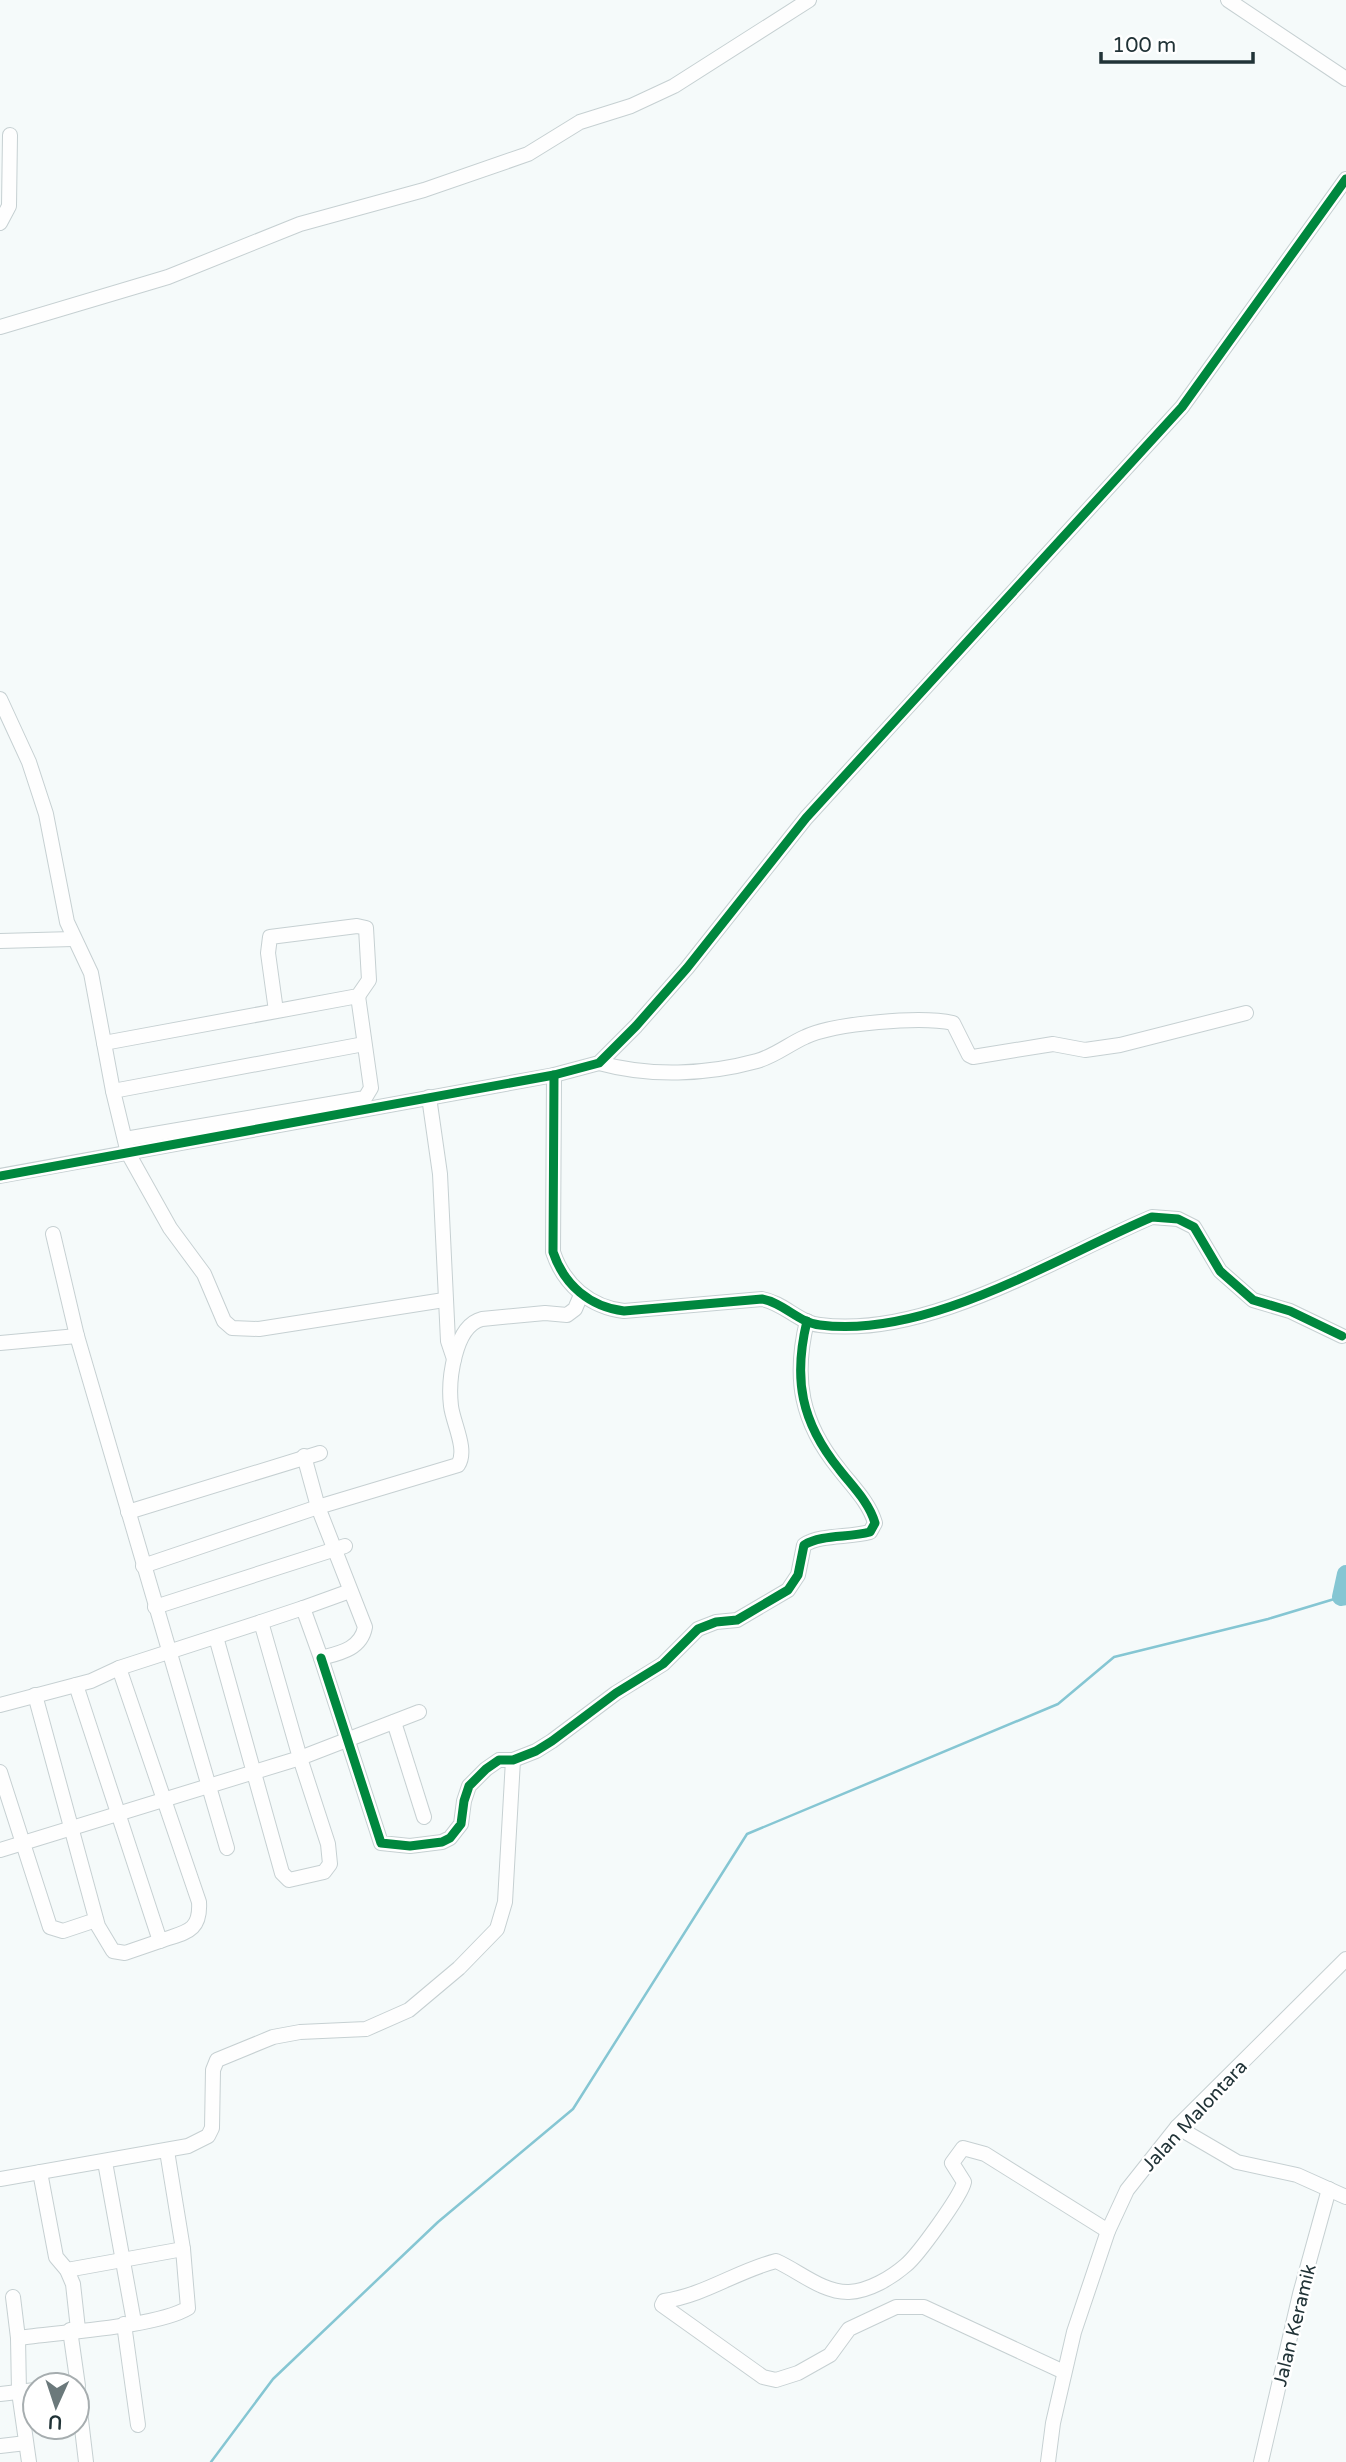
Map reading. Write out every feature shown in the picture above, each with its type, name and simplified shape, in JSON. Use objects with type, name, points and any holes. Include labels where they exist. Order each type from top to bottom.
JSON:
[{"type":"street","points":[[0,327],[168,277],[300,224],[424,190],[519,157],[580,122],[631,106],[674,86],[809,0]]},
{"type":"street","points":[[1228,0],[1346,79]]},
{"type":"street","points":[[0,223],[9,206],[10,135]]},
{"type":"street","points":[[599,1063],[687,968],[806,818],[1182,407],[1346,179]]},
{"type":"street","points":[[0,699],[29,762],[46,814],[74,939],[87,960],[113,1091],[127,1146],[170,1228],[204,1274],[223,1321],[232,1328],[259,1329],[444,1300]]},
{"type":"street","points":[[0,1175],[127,1146],[365,1098],[371,1088],[358,996],[369,981],[366,928],[357,926],[270,937],[268,947],[276,1011]]},
{"type":"street","points":[[0,941],[74,939]]},
{"type":"street","points":[[104,1043],[358,996]]},
{"type":"street","points":[[127,1146],[554,1076],[599,1063],[634,1072],[713,1070],[758,1060],[817,1033],[856,1023],[953,1023],[968,1055],[973,1057],[1053,1044],[1086,1050],[1120,1045],[1246,1013]]},
{"type":"street","points":[[113,1091],[364,1044]]},
{"type":"street","points":[[554,1076],[553,1252],[581,1295],[608,1308],[624,1311],[762,1299],[778,1303],[807,1321],[821,1326],[900,1320],[993,1290],[1152,1217],[1178,1219],[1194,1227],[1220,1270],[1253,1300],[1290,1311],[1342,1336]]},
{"type":"street","points":[[429,1097],[445,1247],[444,1300],[448,1341],[454,1359]]},
{"type":"street","points":[[53,1234],[78,1336],[143,1566],[227,1848]]},
{"type":"street","points":[[143,1566],[318,1507],[458,1465],[462,1455],[450,1405],[454,1359],[466,1328],[473,1321],[545,1314],[567,1315],[575,1309],[581,1295]]},
{"type":"street","points":[[303,1608],[381,1843],[410,1846],[442,1842],[450,1838],[461,1824],[464,1801],[470,1786],[492,1764],[499,1760],[513,1760],[536,1751],[663,1664],[698,1629],[716,1622],[737,1620],[788,1590],[798,1574],[804,1545],[813,1539],[853,1537],[870,1532],[875,1523],[871,1510],[827,1455],[811,1426],[799,1370],[807,1321]]},
{"type":"street","points":[[0,1343],[78,1336]]},
{"type":"street","points":[[128,1512],[320,1453]]},
{"type":"street","points":[[304,1456],[318,1507],[339,1548],[350,1591],[365,1627],[363,1639],[355,1645],[321,1658]]},
{"type":"street","points":[[155,1607],[339,1548]]},
{"type":"street","points":[[0,1704],[76,1685],[119,1668],[350,1591]]},
{"type":"street","points":[[216,1637],[282,1873],[289,1880],[307,1878],[324,1872],[330,1864],[330,1854],[261,1622]]},
{"type":"street","points":[[35,1695],[96,1920],[113,1951],[125,1953],[196,1926],[200,1916],[199,1902],[119,1668]]},
{"type":"street","points":[[76,1685],[160,1941]]},
{"type":"street","points":[[0,1850],[300,1758],[419,1712]]},
{"type":"street","points":[[394,1722],[424,1817]]},
{"type":"street","points":[[0,2179],[188,2146],[210,2132],[213,2070],[217,2060],[264,2040],[300,2032],[366,2029],[409,2010],[458,1968],[497,1929],[505,1902],[513,1760]]},
{"type":"street","points":[[0,1772],[50,1927],[63,1931],[96,1920]]},
{"type":"street","name":"Jalan Malontara","points":[[1048,2462],[1064,2372],[1108,2231],[1127,2190],[1177,2127],[1346,1959]]},
{"type":"street","points":[[1177,2127],[1248,2167],[1290,2173],[1346,2197]]},
{"type":"street","points":[[1064,2372],[924,2307],[896,2307],[849,2329],[830,2355],[798,2373],[776,2381],[763,2377],[662,2305],[664,2301],[687,2298],[720,2284],[749,2268],[776,2261],[821,2287],[847,2292],[872,2287],[907,2264],[958,2196],[964,2182],[953,2163],[963,2148],[985,2154],[1108,2231]]},
{"type":"street","points":[[18,2338],[129,2323],[178,2314],[188,2308],[183,2249],[167,2151]]},
{"type":"street","points":[[105,2162],[121,2259],[138,2425]]},
{"type":"street","points":[[40,2172],[56,2258],[67,2270],[72,2284],[76,2371]]},
{"type":"street","name":"Jalan Keramik","points":[[1261,2462],[1300,2294],[1329,2189]]},
{"type":"street","points":[[67,2270],[183,2249]]},
{"type":"street","points":[[13,2297],[18,2338],[19,2392],[29,2462]]},
{"type":"street","points":[[0,2394],[19,2392]]},
{"type":"street","points":[[84,2441],[86,2462]]},
{"type":"street","points":[[0,2446],[26,2443]]},
{"type":"waterway","points":[[1346,1574],[1341,1597],[1346,1596]]},
{"type":"waterway","points":[[211,2462],[273,2379],[438,2222],[573,2109],[747,1834],[1058,1704],[1114,1657],[1268,1619],[1341,1597]]},
{"type":"cycle path","points":[[0,1176],[554,1075],[599,1063],[687,968],[806,818],[1182,407],[1346,179]]},
{"type":"cycle path","points":[[554,1075],[553,1252],[571,1284],[589,1299],[612,1309],[624,1311],[762,1299],[777,1304],[805,1321],[820,1325],[861,1326],[904,1320],[990,1292],[1152,1217],[1178,1219],[1194,1227],[1220,1271],[1253,1300],[1290,1311],[1342,1336]]},
{"type":"cycle path","points":[[321,1658],[381,1843],[410,1846],[442,1842],[450,1838],[461,1824],[469,1786],[486,1769],[499,1760],[513,1760],[552,1741],[616,1693],[663,1664],[698,1629],[716,1622],[737,1620],[788,1590],[798,1575],[804,1545],[819,1539],[870,1532],[875,1523],[869,1508],[826,1452],[808,1417],[801,1381],[807,1321]]}]
